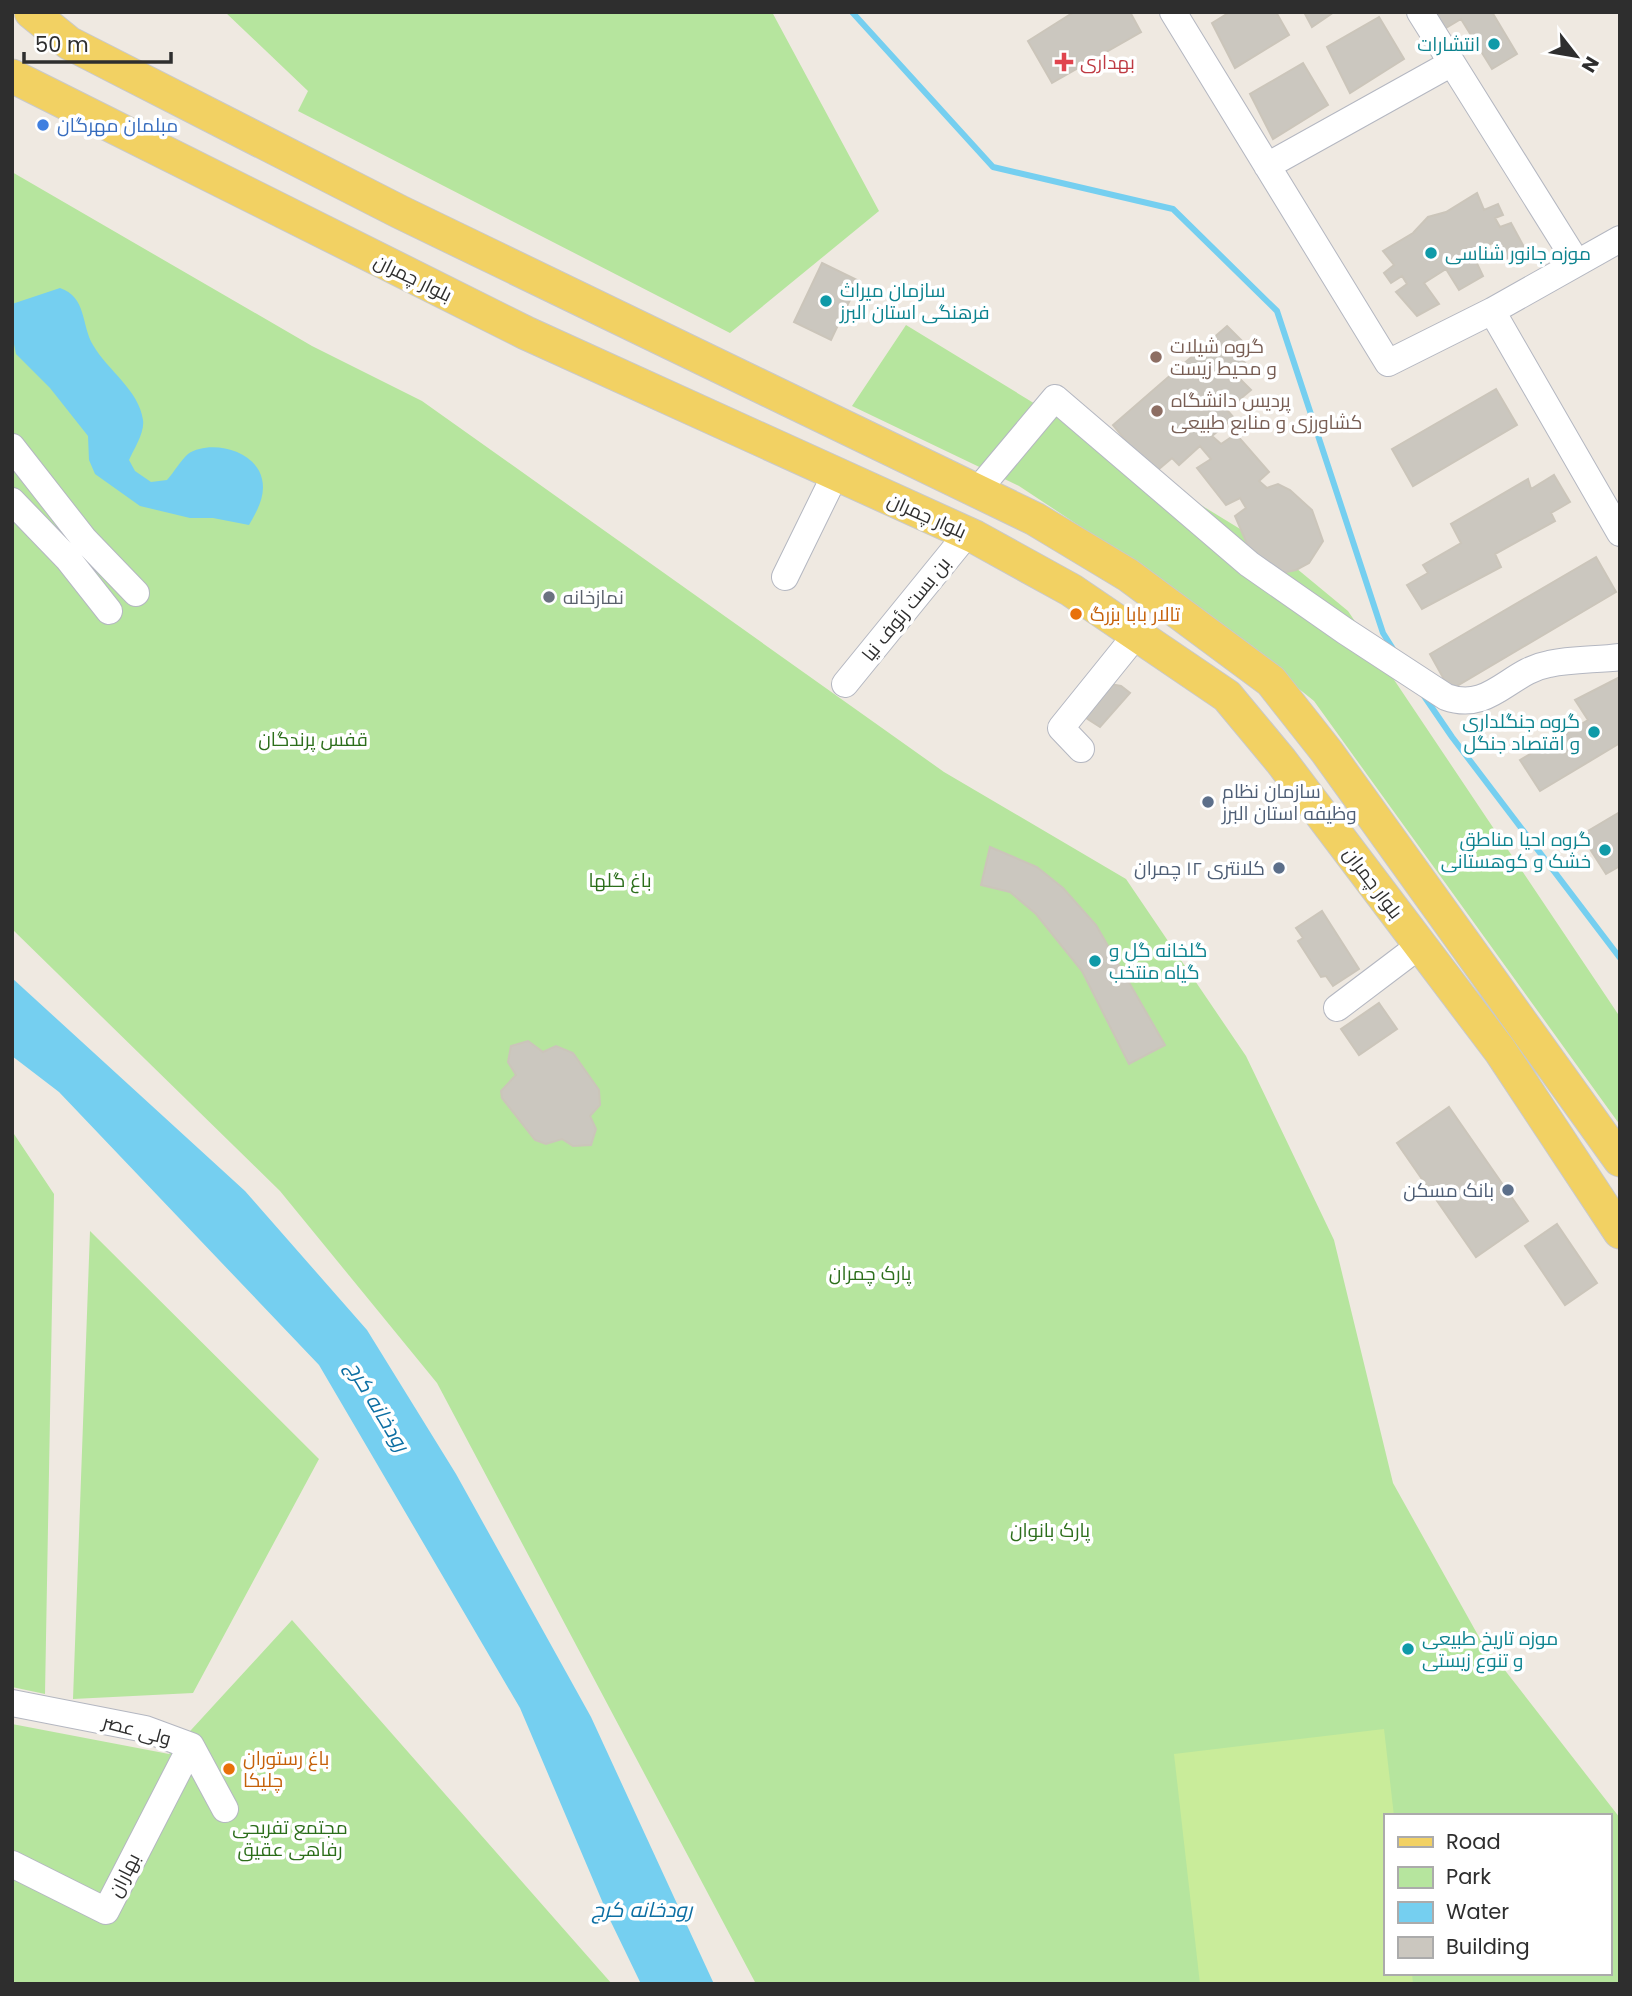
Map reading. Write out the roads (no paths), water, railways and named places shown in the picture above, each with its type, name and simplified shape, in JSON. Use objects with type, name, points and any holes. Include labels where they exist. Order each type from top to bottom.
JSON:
[{"type":"main road","name":"بلوار چمران","points":[[31,12],[69,43],[400,212],[1035,519],[1128,575],[1271,681],[1327,752],[1620,1160]]},
{"type":"main road","points":[[56,12],[69,43]]},
{"type":"main road","name":"بلوار چمران","points":[[12,76],[364,255],[967,534],[1071,590],[1227,696],[1281,761],[1501,1052],[1620,1232]]},
{"type":"street","points":[[1173,12],[1388,363],[1492,311],[1620,239]]},
{"type":"street","points":[[1420,12],[1577,262]]},
{"type":"street","points":[[1267,166],[1452,63]]},
{"type":"street","points":[[1492,311],[1620,533]]},
{"type":"street","points":[[977,491],[1055,398],[1249,564],[1446,697],[1460,702],[1479,701],[1514,679],[1547,664],[1620,657]]},
{"type":"street","points":[[12,447],[84,539],[136,593]]},
{"type":"street","points":[[785,577],[835,475]]},
{"type":"street","points":[[12,501],[68,559],[109,611]]},
{"type":"street","name":"بن بست رئوف نیا","points":[[845,684],[967,534]]},
{"type":"street","points":[[1081,749],[1061,728],[1136,635]]},
{"type":"street","points":[[1337,1007],[1419,946]]},
{"type":"street","name":"ولی عصر","points":[[12,1703],[145,1728],[191,1746],[225,1809]]},
{"type":"street","name":"بهاران","points":[[12,1864],[106,1911],[191,1746]]},
{"type":"water","points":[[60,288],[75,298],[93,345],[136,399],[143,420],[139,440],[129,460],[135,471],[151,482],[167,480],[188,454],[197,450],[220,448],[242,454],[258,469],[263,485],[260,503],[249,525],[213,518],[190,518],[140,506],[95,474],[89,460],[88,436],[50,388],[16,354],[12,334],[12,304]]},
{"type":"water","name":"رودخانه کرج","points":[[12,978],[245,1191],[367,1330],[456,1474],[591,1717],[714,1984],[641,1984],[611,1922],[520,1708],[319,1365],[59,1092],[12,1056]]},
{"type":"waterway","points":[[852,12],[993,167],[1173,209],[1277,311],[1383,633],[1395,652]]},
{"type":"waterway","points":[[1424,696],[1452,737],[1620,958]]},
{"type":"place","name":"انتشارات","points":[[1494,44]]},
{"type":"place","name":"بهداری","points":[[1064,62]]},
{"type":"place","name":"مبلمان مهرگان","points":[[43,125]]},
{"type":"place","name":"موزه جانور شناسی","points":[[1431,253]]},
{"type":"place","name":"سازمان میراث فرهنگی استان البرز","points":[[826,301]]},
{"type":"place","name":"گروه شیلات و محیط زیست","points":[[1156,357]]},
{"type":"place","name":"پردیس دانشگاه کشاورزی و منابع طبیعی","points":[[1157,411]]},
{"type":"place","name":"نمازخانه","points":[[549,597]]},
{"type":"place","name":"تالار بابا بزرگ","points":[[1076,614]]},
{"type":"place","name":"گروه جنگلداری و اقتصاد جنگل","points":[[1594,732]]},
{"type":"place","name":"سازمان نظام وظیفه استان البرز","points":[[1208,802]]},
{"type":"place","name":"گروه احیا مناطق خشک و کوهستانی","points":[[1605,850]]},
{"type":"place","name":"کلانتری ۱۲ چمران","points":[[1279,868]]},
{"type":"place","name":"گلخانه گل و گیاه منتخب","points":[[1095,961]]},
{"type":"place","name":"بانک مسکن","points":[[1508,1190]]},
{"type":"place","name":"موزه تاریخ طبیعی و تنوع زیستی","points":[[1408,1649]]},
{"type":"place","name":"باغ رستوران چلیکا","points":[[229,1769]]},
{"type":"park label","name":"قفس پرندگان","points":[[313,739]]},
{"type":"park label","name":"باغ گلها","points":[[620,880]]},
{"type":"park label","name":"پارک چمران","points":[[870,1273]]},
{"type":"park label","name":"پارک بانوان","points":[[1050,1530]]},
{"type":"park label","name":"مجتمع تفریحی رفاهی عقیق","points":[[290,1838]]}]
